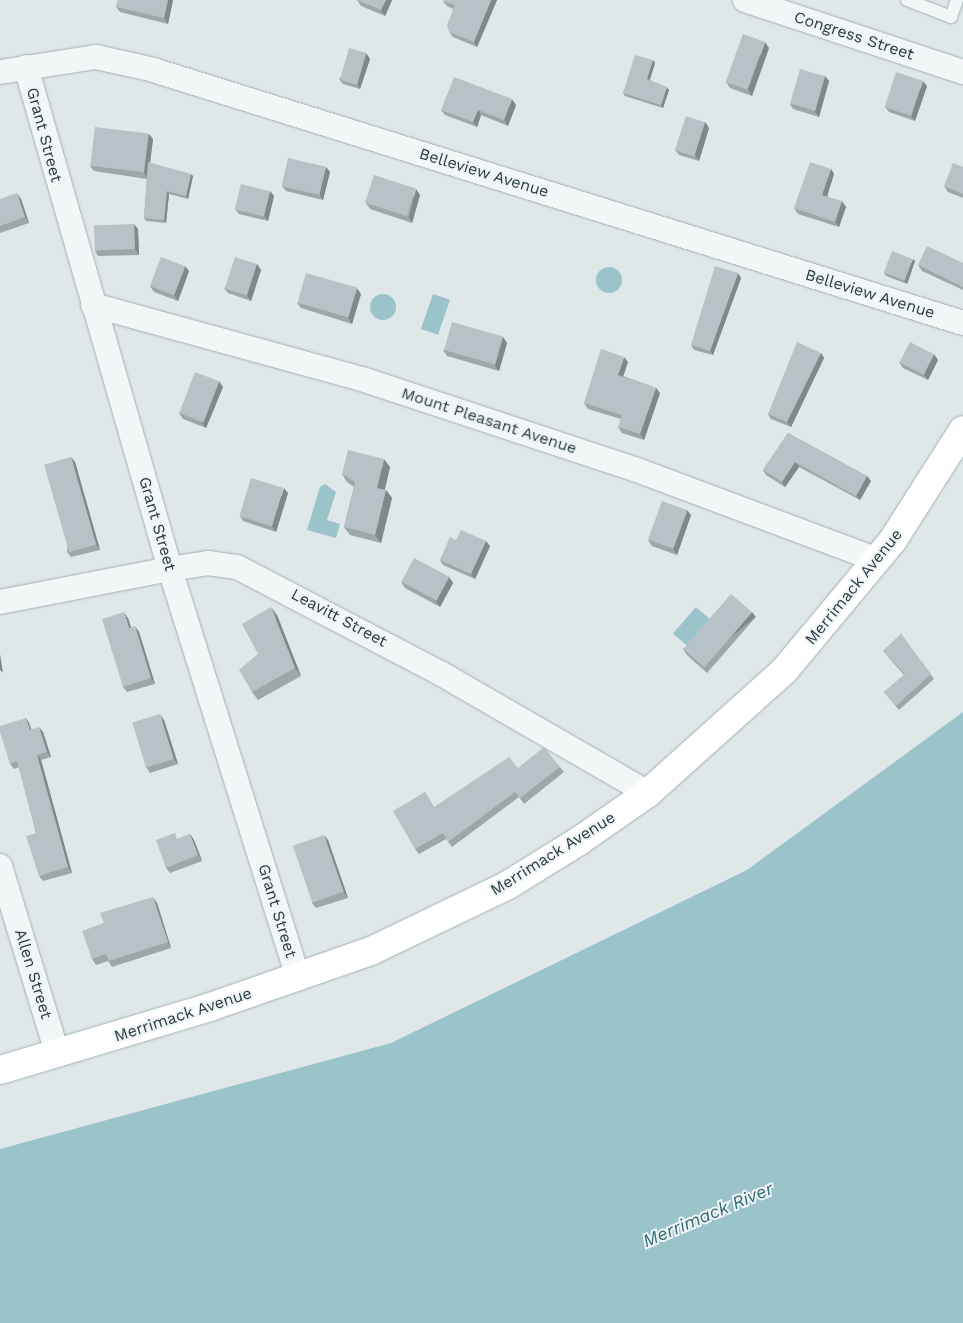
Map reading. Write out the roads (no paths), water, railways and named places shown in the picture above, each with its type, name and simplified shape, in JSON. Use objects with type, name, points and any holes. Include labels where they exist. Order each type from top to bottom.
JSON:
[{"type":"main road","name":"Merrimack Avenue","points":[[0,1070],[298,978],[371,951],[508,886],[648,792],[784,671],[878,560],[963,430]]},
{"type":"street","name":"Congress Street","points":[[745,0],[963,72]]},
{"type":"street","name":"Belleview Avenue","points":[[0,72],[96,57],[150,69],[963,323]]},
{"type":"street","name":"Grant Street","points":[[26,67],[170,568],[298,978]]},
{"type":"street","name":"Mount Pleasant Avenue","points":[[93,305],[362,380],[637,470],[878,560]]},
{"type":"street","name":"Leavitt Street","points":[[0,602],[170,568],[208,563],[237,567],[268,580],[648,792]]},
{"type":"street","name":"Allen Street","points":[[0,866],[57,1053]]},
{"type":"lane","points":[[907,0],[951,16],[958,3]]},
{"type":"water","points":[[609,267],[618,271],[622,280],[618,289],[609,293],[600,289],[596,280],[600,271]]},
{"type":"water","points":[[383,294],[392,298],[396,307],[392,316],[383,320],[374,316],[370,307],[374,298]]},
{"type":"water","points":[[433,294],[450,300],[438,335],[421,329]]},
{"type":"water","points":[[325,484],[336,492],[327,520],[340,524],[336,538],[307,530],[320,487]]},
{"type":"water","points":[[696,607],[710,619],[687,645],[673,633]]},
{"type":"water","name":"Merrimack River","points":[[963,712],[963,1323],[0,1323],[0,1149],[391,1043],[747,870]]}]
